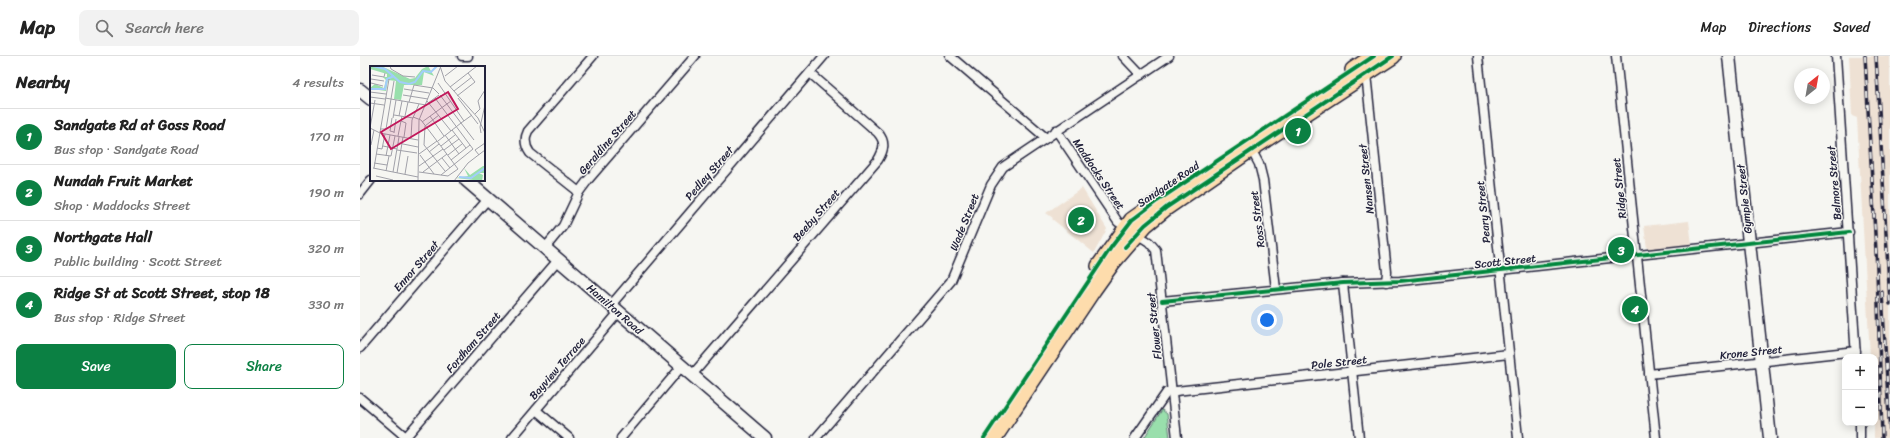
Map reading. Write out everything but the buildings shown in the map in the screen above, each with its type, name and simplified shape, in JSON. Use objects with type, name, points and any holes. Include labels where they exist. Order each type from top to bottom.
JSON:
[{"type":"highway","name":"Sandgate Road","points":[[994,438],[1113,262],[1140,213],[1374,56]]},
{"type":"highway","name":"Sandgate Road","points":[[984,438],[1131,231],[1393,56]]},
{"type":"main road","name":"Gympie Street","points":[[1729,56],[1770,438]]},
{"type":"main road","points":[[360,90],[370,98]]},
{"type":"main road","name":"Hamilton Road","points":[[467,181],[765,438]]},
{"type":"street","points":[[462,56],[467,56]]},
{"type":"street","points":[[579,192],[530,153],[526,146],[525,139],[528,131],[593,56]]},
{"type":"street","name":"Geraldine Street","points":[[545,248],[566,221],[579,192],[695,56]]},
{"type":"street","name":"Pedley Street","points":[[615,309],[824,56]]},
{"type":"street","points":[[950,56],[1046,138]]},
{"type":"street","points":[[1123,56],[1141,75]]},
{"type":"street","name":"Wade Street","points":[[816,438],[951,281],[991,185],[998,172],[1056,130],[1169,56]]},
{"type":"street","name":"Peary Street","points":[[1478,56],[1518,438]]},
{"type":"street","name":"Ridge Street","points":[[1616,56],[1656,438]]},
{"type":"street","name":"Belmore Street","points":[[1836,56],[1856,354]]},
{"type":"street","name":"Beeby Street","points":[[692,375],[878,160],[883,151],[884,142],[878,133],[810,73]]},
{"type":"street","name":"Nansen Street","points":[[1366,74],[1387,272],[1386,282]]},
{"type":"street","name":"Maddocks Street","points":[[1056,130],[1118,222],[1131,231]]},
{"type":"street","name":"Ross Street","points":[[1252,149],[1259,164],[1263,180],[1276,289]]},
{"type":"street","points":[[360,194],[370,181]]},
{"type":"street","name":"Ennor Street","points":[[360,348],[488,199]]},
{"type":"street","name":"Flower Street","points":[[1131,231],[1152,244],[1156,250],[1177,438]]},
{"type":"street","name":"Scott Street","points":[[1162,301],[1342,283],[1386,282],[1849,232]]},
{"type":"street","name":"Fordham Street","points":[[406,438],[558,260]]},
{"type":"street","points":[[1342,283],[1359,438]]},
{"type":"street","name":"Bayview Terrace","points":[[512,438],[536,410],[615,309]]},
{"type":"street","name":"Pole Street","points":[[1172,392],[1509,354]]},
{"type":"street","name":"Krone Street","points":[[1649,374],[1842,355]]},
{"type":"street","points":[[621,438],[682,366]]},
{"type":"street","points":[[1135,438],[1163,395],[1166,392],[1172,392]]},
{"type":"street","points":[[360,398],[406,438]]},
{"type":"street","points":[[536,410],[569,438]]},
{"type":"street","points":[[1860,426],[1860,438]]},
{"type":"shaded area","points":[[1849,56],[1890,56],[1890,438],[1874,438],[1874,426],[1878,426],[1878,354],[1870,354],[1857,118],[1852,116]]},
{"type":"shaded area","points":[[1082,188],[1107,229],[1094,253],[1046,213]]},
{"type":"shaded area","points":[[1689,221],[1692,244],[1647,249],[1644,226]]},
{"type":"green space","points":[[1162,410],[1167,414],[1170,438],[1144,438]]},
{"type":"railway","points":[[1865,56],[1877,269],[1882,438]]},
{"type":"railway","points":[[1876,56],[1890,304]]},
{"type":"railway","points":[[1882,292],[1890,435]]},
{"type":"cycle path","points":[[984,438],[1112,246],[1132,220],[1157,201],[1374,56]]},
{"type":"cycle path","points":[[1125,247],[1145,225],[1167,207],[1393,56]]},
{"type":"cycle path","points":[[1162,301],[1343,283],[1400,281],[1849,232]]},
{"type":"place","name":"Sandgate Rd at Goss Road","points":[[1298,131]]},
{"type":"place","name":"Nundah Fruit Market","points":[[1081,220]]},
{"type":"place","name":"Northgate Hall","points":[[1621,250]]},
{"type":"place","name":"Ridge St at Scott Street, stop 18","points":[[1635,309]]}]
